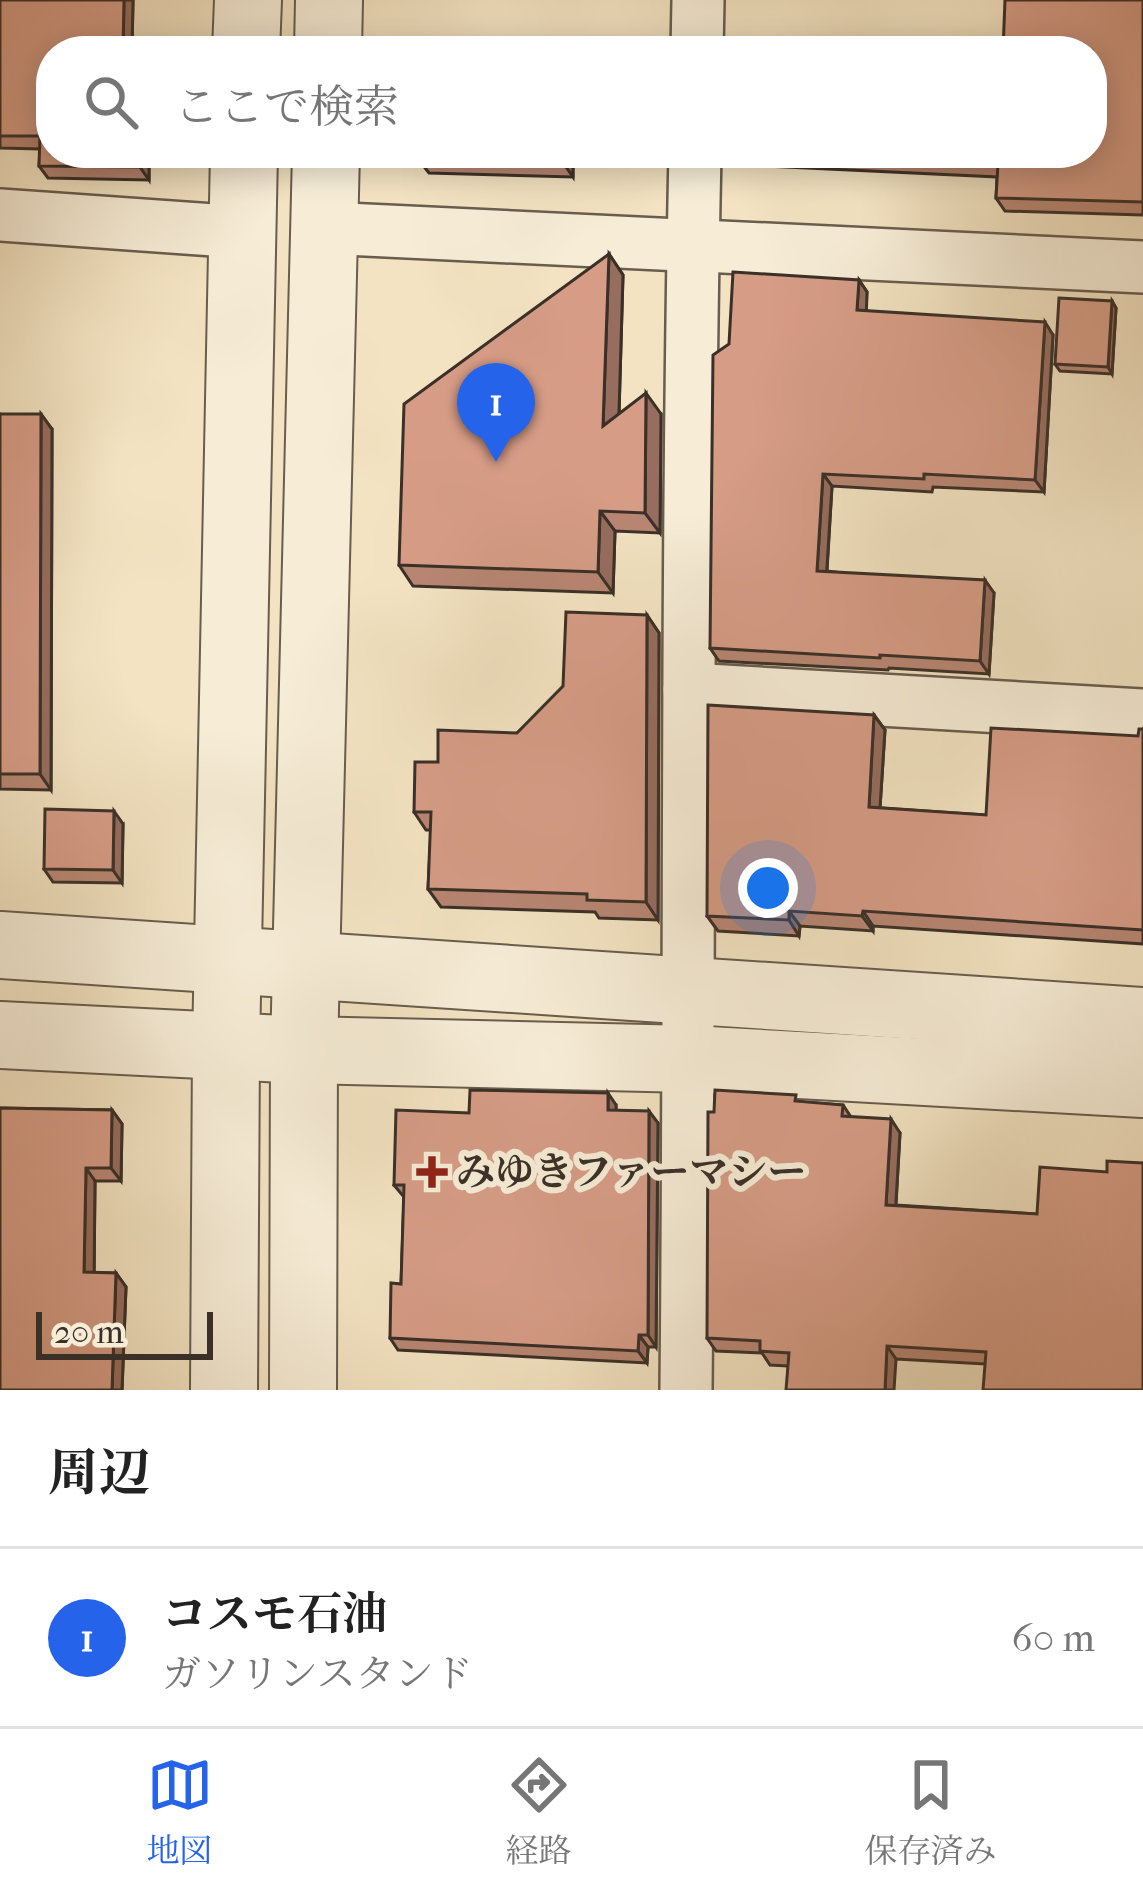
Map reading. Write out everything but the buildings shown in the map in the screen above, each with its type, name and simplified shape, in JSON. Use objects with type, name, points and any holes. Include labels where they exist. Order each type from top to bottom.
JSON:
[{"type":"street","points":[[247,36],[248,0]]},
{"type":"street","points":[[328,0],[328,36]]},
{"type":"street","points":[[697,36],[698,0]]},
{"type":"street","points":[[224,1390],[227,959],[244,168]]},
{"type":"street","points":[[303,1390],[304,1050],[326,168]]},
{"type":"street","points":[[686,1390],[695,168]]},
{"type":"street","points":[[0,215],[242,232]]},
{"type":"street","points":[[324,228],[1143,266]]},
{"type":"street","points":[[689,689],[1143,715]]},
{"type":"street","points":[[0,945],[1143,1021]]},
{"type":"street","points":[[0,1035],[304,1050],[690,1059],[1143,1084]]},
{"type":"place","name":"コスモ石油","points":[[496,462]]},
{"type":"place","name":"みゆきファーマシー","points":[[432,1172]]}]
